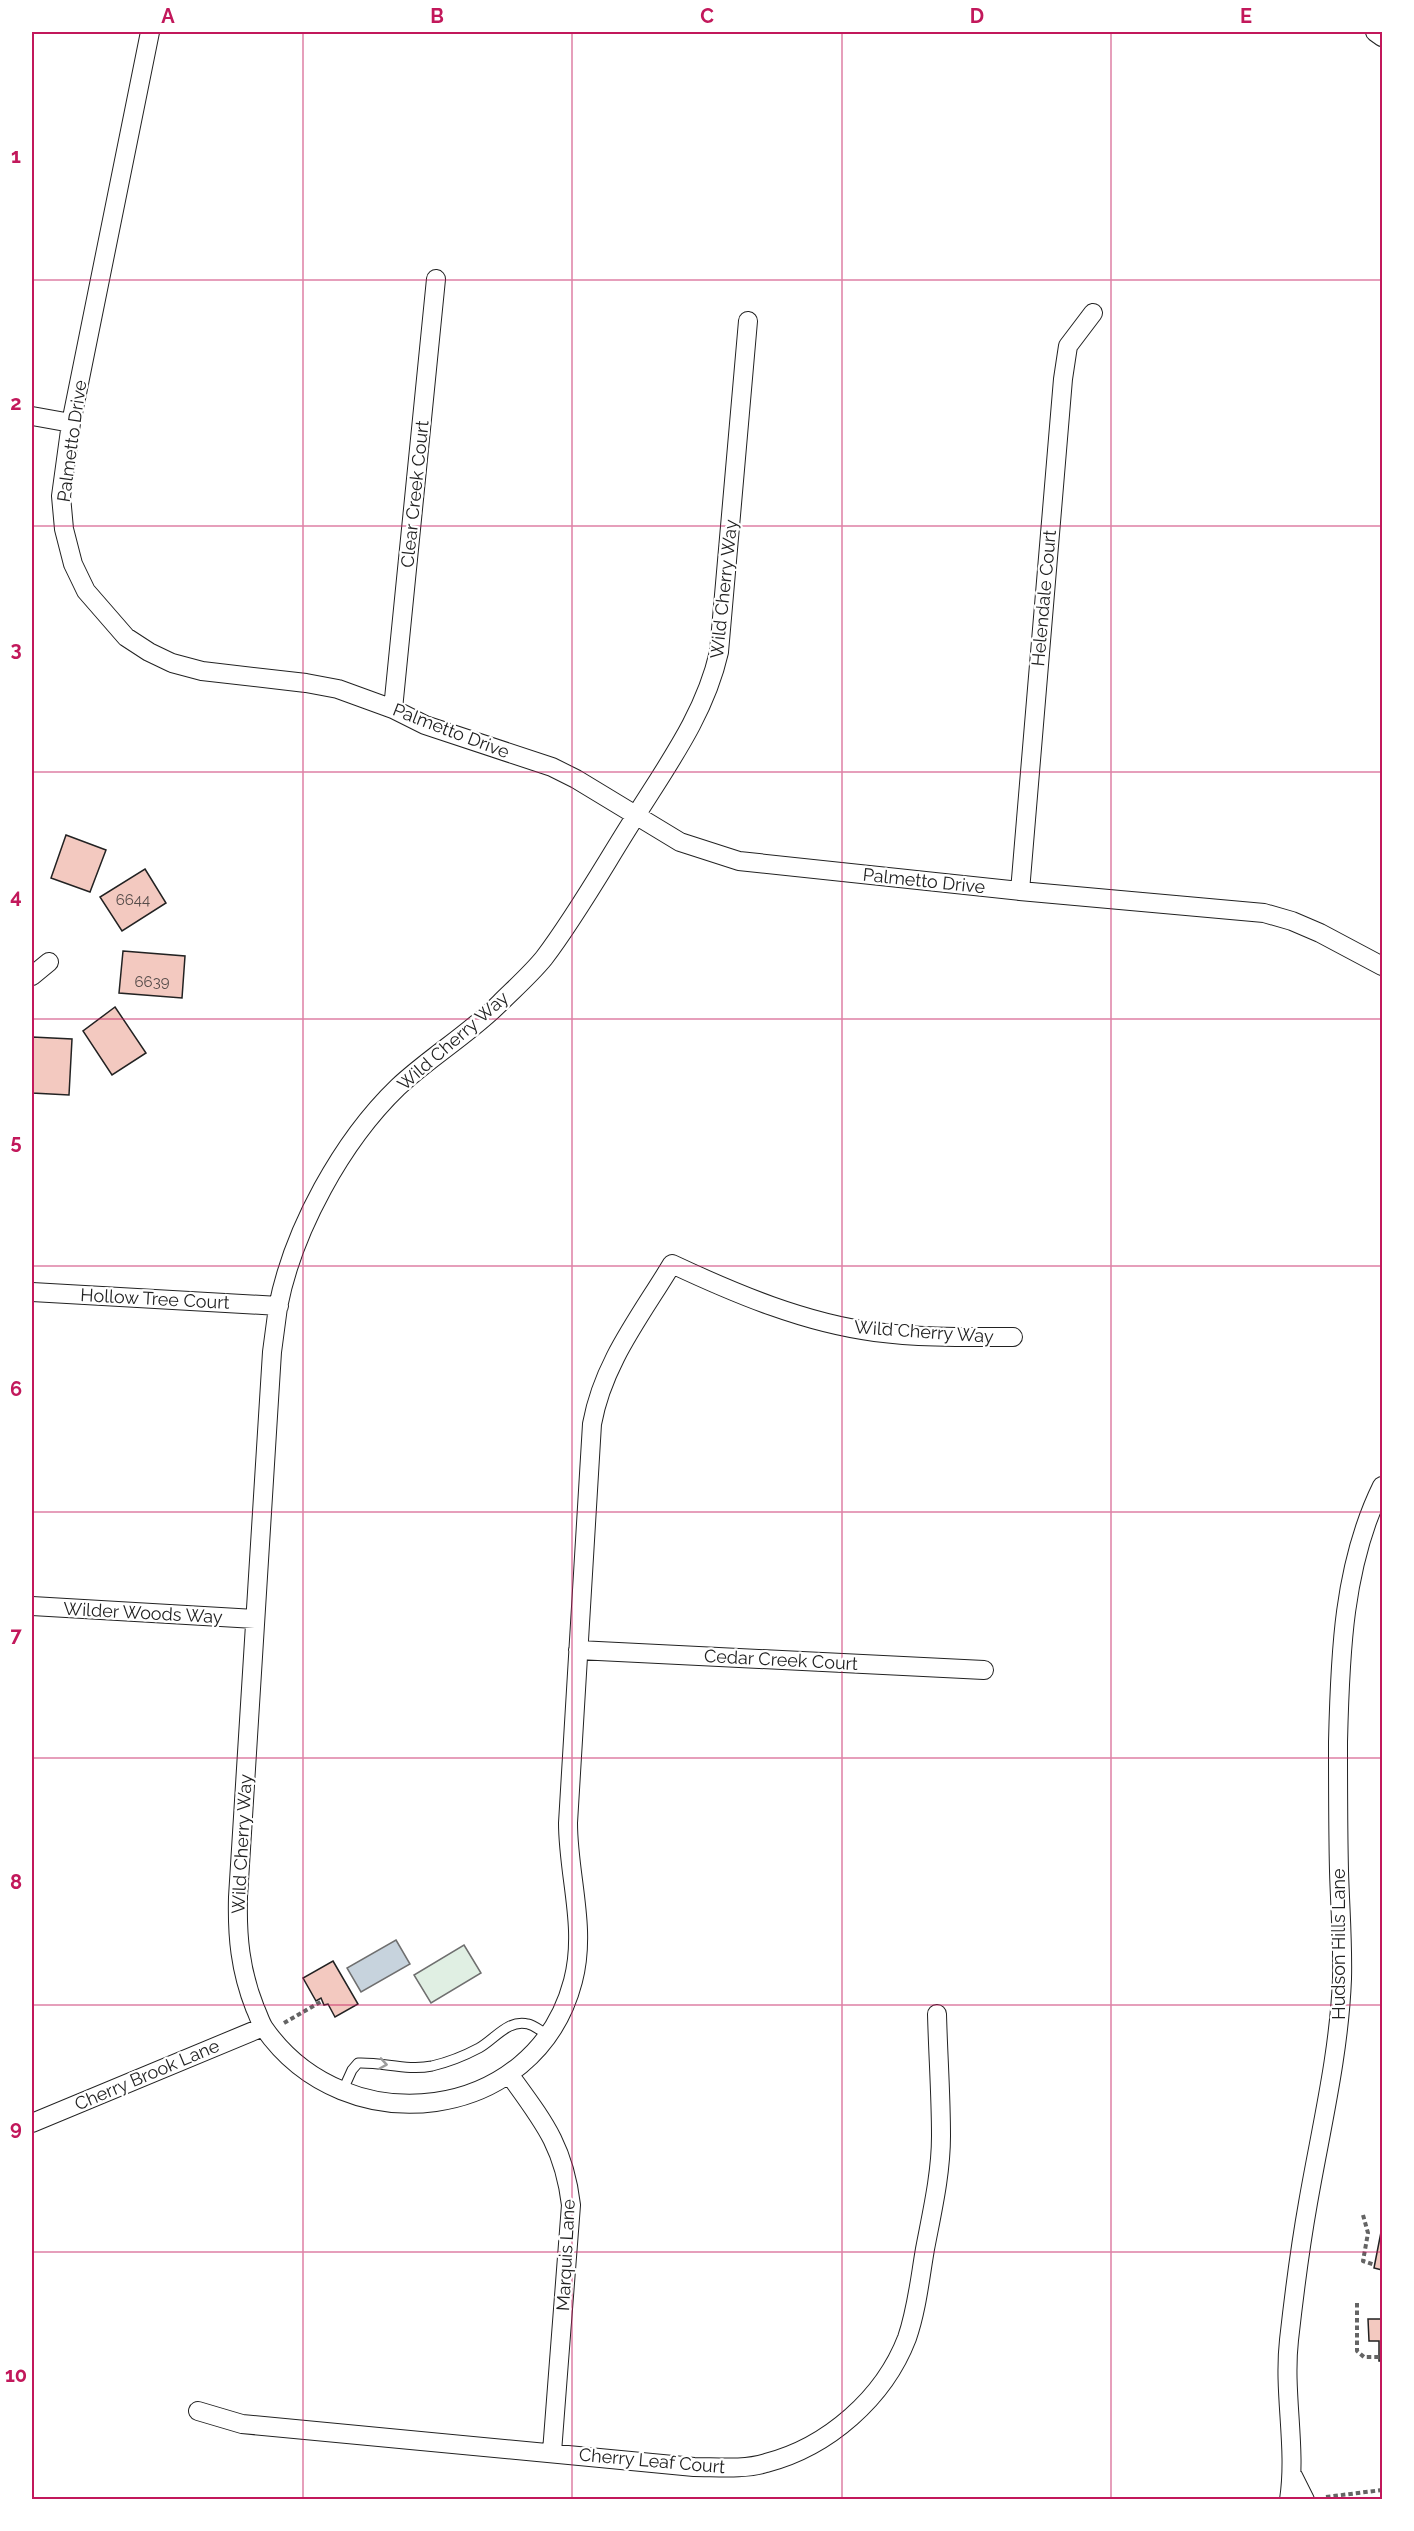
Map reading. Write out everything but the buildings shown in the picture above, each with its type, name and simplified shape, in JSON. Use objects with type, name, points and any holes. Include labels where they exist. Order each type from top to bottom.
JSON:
[{"type":"street","name":"Palmetto Drive","points":[[150,32],[71,423],[62,496],[64,529],[74,564],[86,591],[126,637],[172,663],[202,672],[306,683],[338,689],[393,709],[425,725],[552,767],[576,778],[680,842],[740,861],[1020,891],[1264,913],[1293,921],[1320,933],[1383,966]]},
{"type":"street","points":[[1375,32],[1383,37]]},
{"type":"street","name":"Clear Creek Court","points":[[393,709],[436,279]]},
{"type":"street","name":"Helendale Court","points":[[1020,891],[1063,379],[1068,346],[1093,314]]},
{"type":"street","name":"Wild Cherry Way","points":[[748,321],[722,624],[715,668],[706,696],[693,724],[584,900],[542,960],[497,1006],[396,1089],[350,1144],[322,1189],[302,1234],[279,1306],[272,1352],[238,1885],[237,1940],[243,1976],[281,2047],[307,2071],[342,2092],[372,2101],[402,2106],[432,2104],[485,2088],[508,2074],[529,2058],[548,2035],[561,2011],[573,1982],[578,1956],[579,1924],[571,1873],[568,1823],[592,1424],[596,1400],[620,1345],[672,1264],[721,1287],[796,1314],[832,1323],[876,1332],[1013,1337]]},
{"type":"street","points":[[32,416],[71,423]]},
{"type":"street","points":[[32,976],[49,963]]},
{"type":"street","name":"Hollow Tree Court","points":[[32,1292],[279,1306]]},
{"type":"street","name":"Hudson Hills Lane","points":[[1289,2499],[1293,2476],[1286,2390],[1289,2343],[1308,2205],[1339,2032],[1342,1976],[1338,1793],[1340,1679],[1347,1599],[1357,1554],[1371,1510],[1383,1486]]},
{"type":"street","name":"Wilder Woods Way","points":[[32,1606],[255,1619]]},
{"type":"street","name":"Cedar Creek Court","points":[[578,1650],[984,1670]]},
{"type":"street","name":"Cherry Leaf Court","points":[[198,2411],[242,2424],[694,2467],[732,2468],[764,2464],[790,2456],[819,2441],[850,2418],[870,2399],[891,2370],[907,2338],[916,2301],[939,2167],[941,2137],[937,2014]]},
{"type":"street","name":"Cherry Brook Lane","points":[[34,2116],[271,2026]]},
{"type":"street","name":"Marquis Lane","points":[[508,2074],[544,2123],[557,2148],[567,2175],[571,2205],[552,2452]]},
{"type":"street","name":"Hudson Hills Lane","points":[[1293,2476],[1305,2499]]},
{"type":"lane","points":[[342,2092],[351,2070],[358,2063],[371,2062],[402,2067],[429,2066],[455,2060],[482,2046],[505,2028],[516,2024],[529,2024],[548,2035]]},
{"type":"path","points":[[271,2026],[322,2001]]},
{"type":"path","points":[[1363,2215],[1368,2233],[1363,2261],[1375,2265]]},
{"type":"path","points":[[1357,2302],[1357,2351],[1364,2357],[1379,2357]]},
{"type":"path","points":[[1326,2497],[1383,2490]]},
{"type":"green space","points":[[464,1945],[481,1973],[431,2003],[414,1975]]},
{"type":"shaded area","points":[[396,1940],[410,1964],[361,1992],[347,1968]]}]
